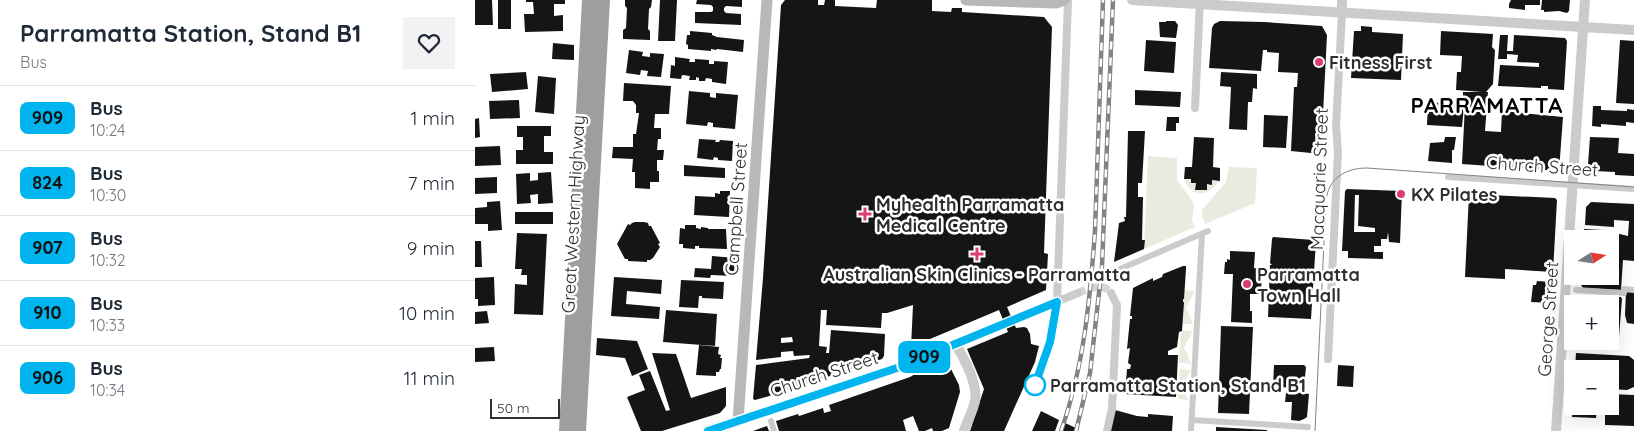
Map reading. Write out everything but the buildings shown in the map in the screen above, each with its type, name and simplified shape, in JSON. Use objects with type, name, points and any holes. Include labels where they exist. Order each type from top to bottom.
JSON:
[{"type":"highway","name":"Great Western Highway","points":[[566,431],[589,0]]},
{"type":"highway","name":"Great Western Highway","points":[[579,431],[603,0]]},
{"type":"main road","name":"Campbell Street","points":[[738,421],[767,0]]},
{"type":"main road","points":[[966,0],[1057,3],[1064,0]]},
{"type":"main road","name":"Church Street","points":[[707,431],[738,421]]},
{"type":"street","points":[[1060,300],[1068,0]]},
{"type":"street","points":[[1132,0],[1199,2],[1342,13],[1634,30]]},
{"type":"street","name":"Macquarie Street","points":[[1328,360],[1338,152],[1336,126],[1342,0]]},
{"type":"street","name":"George Street","points":[[1556,431],[1585,0]]},
{"type":"street","points":[[1195,108],[1199,2]]},
{"type":"street","name":"Church Street","points":[[1448,177],[1634,189]]},
{"type":"street","points":[[1113,272],[1205,232],[1191,431]]},
{"type":"street","points":[[1576,290],[1624,294],[1624,290],[1634,290]]},
{"type":"street","name":"Church Street","points":[[738,421],[897,368],[1078,293]]},
{"type":"street","points":[[1107,431],[1112,409],[1117,305],[1111,293]]},
{"type":"street","points":[[955,344],[957,357],[969,391],[968,405],[957,431]]},
{"type":"street","points":[[955,344],[962,354],[973,382],[975,396],[975,403],[963,431]]},
{"type":"street","points":[[1192,420],[1308,427]]},
{"type":"street","points":[[771,421],[774,431]]},
{"type":"shaded area","points":[[1148,156],[1177,158],[1177,180],[1193,202],[1192,220],[1195,227],[1144,249]]},
{"type":"shaded area","points":[[1229,167],[1257,168],[1255,203],[1205,224],[1202,210],[1226,182]]},
{"type":"shaded area","points":[[1184,179],[1191,179],[1191,183],[1196,183],[1196,190],[1207,190],[1207,184],[1212,184],[1212,180],[1220,181],[1210,190],[1201,194],[1192,190]]},
{"type":"shaded area","points":[[1184,290],[1195,291],[1186,307],[1193,324],[1181,324]]},
{"type":"shaded area","points":[[1181,330],[1193,331],[1184,347],[1191,364],[1179,363]]},
{"type":"shaded area","points":[[1180,369],[1191,370],[1182,386],[1188,400],[1178,399]]},
{"type":"tunnel","points":[[1078,293],[1100,287],[1111,293]]},
{"type":"tram line","points":[[1315,431],[1326,201],[1330,186],[1339,176],[1345,172],[1367,168],[1634,187]]},
{"type":"railway","points":[[1061,431],[1081,358],[1091,282],[1095,231],[1103,0]]},
{"type":"railway","points":[[1076,431],[1090,373],[1102,266],[1113,0]]},
{"type":"bus line","name":"909","points":[[708,431],[897,368],[1057,302],[1050,342],[1035,385]]},
{"type":"place","name":"Fitness First","points":[[1319,62]]},
{"type":"place","name":"KX Pilates","points":[[1401,194]]},
{"type":"place","name":"Myhealth Parramatta Medical Centre","points":[[865,214]]},
{"type":"place","name":"Australian Skin Clinics - Parramatta","points":[[977,254]]},
{"type":"place","name":"Parramatta Town Hall","points":[[1247,284]]},
{"type":"place","name":"Parramatta Station, Stand B1","points":[[1035,385]]},
{"type":"district","name":"PARRAMATTA","points":[[1487,105]]}]
